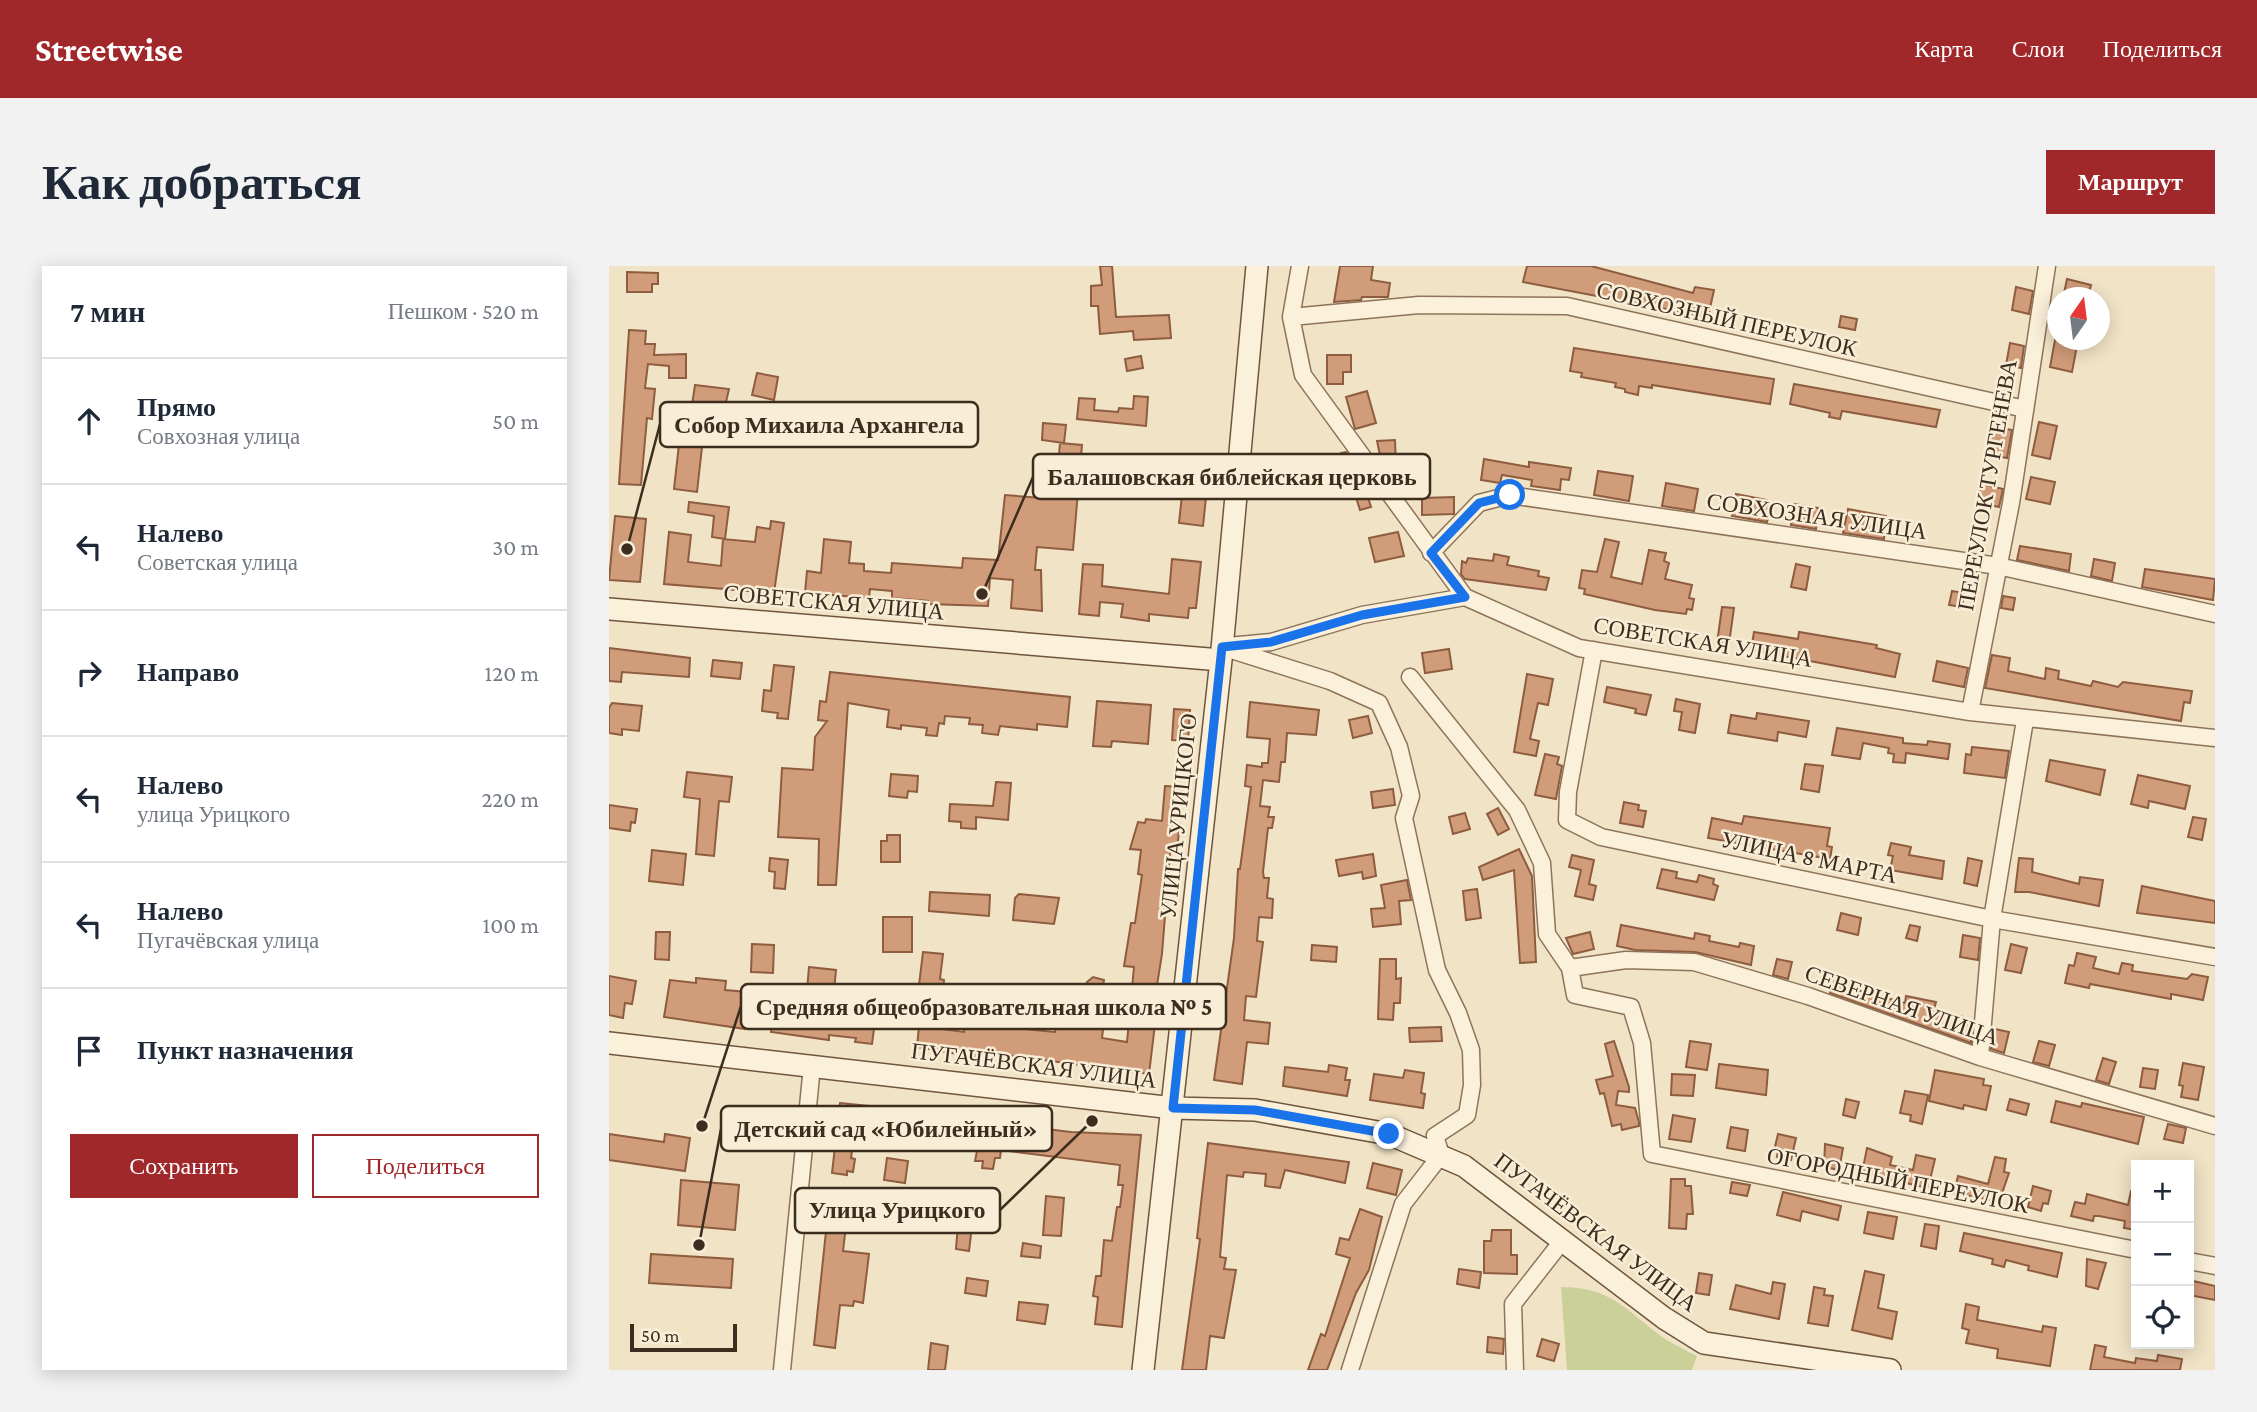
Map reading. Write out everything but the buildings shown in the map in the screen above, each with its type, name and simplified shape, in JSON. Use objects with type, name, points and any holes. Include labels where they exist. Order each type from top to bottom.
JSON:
[{"type":"main road","name":"УЛИЦА УРИЦКОГО","points":[[1143,1370],[1222,654],[1257,266]]},
{"type":"main road","name":"СОВЕТСКАЯ УЛИЦА","points":[[609,609],[1222,654]]},
{"type":"main road","name":"ПУГАЧЁВСКАЯ УЛИЦА","points":[[609,1043],[1173,1108],[1255,1110],[1389,1134],[1464,1166],[1664,1318],[1704,1342],[1855,1368],[1890,1370]]},
{"type":"street","points":[[1291,317],[1300,266]]},
{"type":"street","name":"ПЕРЕУЛОК ТУРГЕНЕВА","points":[[1970,712],[2011,503],[2047,266]]},
{"type":"street","name":"СОВХОЗНЫЙ ПЕРЕУЛОК","points":[[1291,317],[1419,304],[1567,306],[2025,409]]},
{"type":"street","name":"СОВЕТСКАЯ УЛИЦА","points":[[1291,317],[1303,375],[1465,597],[1579,648],[2025,720],[2215,738]]},
{"type":"street","name":"СОВХОЗНАЯ УЛИЦА","points":[[1431,553],[1479,503],[1510,495],[1998,566],[2215,614]]},
{"type":"street","points":[[1222,654],[1362,615],[1465,597]]},
{"type":"street","name":"УЛИЦА 8 МАРТА","points":[[1594,650],[1568,792],[1567,820],[1601,838],[1992,919],[2215,957]]},
{"type":"street","points":[[1222,654],[1331,681],[1380,702],[1394,736],[1411,796],[1404,818],[1437,970],[1458,1013],[1471,1050],[1472,1085],[1467,1115],[1435,1136],[1441,1155],[1403,1203],[1350,1370]]},
{"type":"street","points":[[1410,677],[1517,810],[1542,863],[1547,934],[1570,968]]},
{"type":"street","points":[[1980,1057],[1992,919],[2025,720]]},
{"type":"street","name":"СЕВЕРНАЯ УЛИЦА","points":[[1570,968],[1626,960],[1693,962],[1808,996],[1980,1057],[2215,1126]]},
{"type":"street","name":"ОГОРОДНЫЙ ПЕРЕУЛОК","points":[[1570,968],[1575,995],[1631,1007],[1642,1042],[1651,1154],[2131,1249]]},
{"type":"street","points":[[782,1370],[813,1066]]},
{"type":"street","points":[[1515,1370],[1513,1304],[1563,1240]]},
{"type":"street","points":[[2194,1262],[2215,1266]]},
{"type":"green space","points":[[1561,1287],[1591,1291],[1614,1300],[1663,1337],[1697,1356],[1692,1370],[1567,1370]]},
{"type":"place","name":"Собор Михаила Архангела","points":[[627,549]]},
{"type":"place","name":"Балашовская библейская церковь","points":[[982,594]]},
{"type":"place","name":"Улица Урицкого","points":[[1092,1121]]},
{"type":"place","name":"Средняя общеобразовательная школа № 5","points":[[702,1126]]},
{"type":"place","name":"Детский сад «Юбилейный»","points":[[699,1245]]},
{"type":"route","points":[[1389,1134],[1255,1110],[1173,1108],[1222,647],[1271,642],[1362,615],[1465,597],[1431,553],[1479,503],[1510,495]]}]
